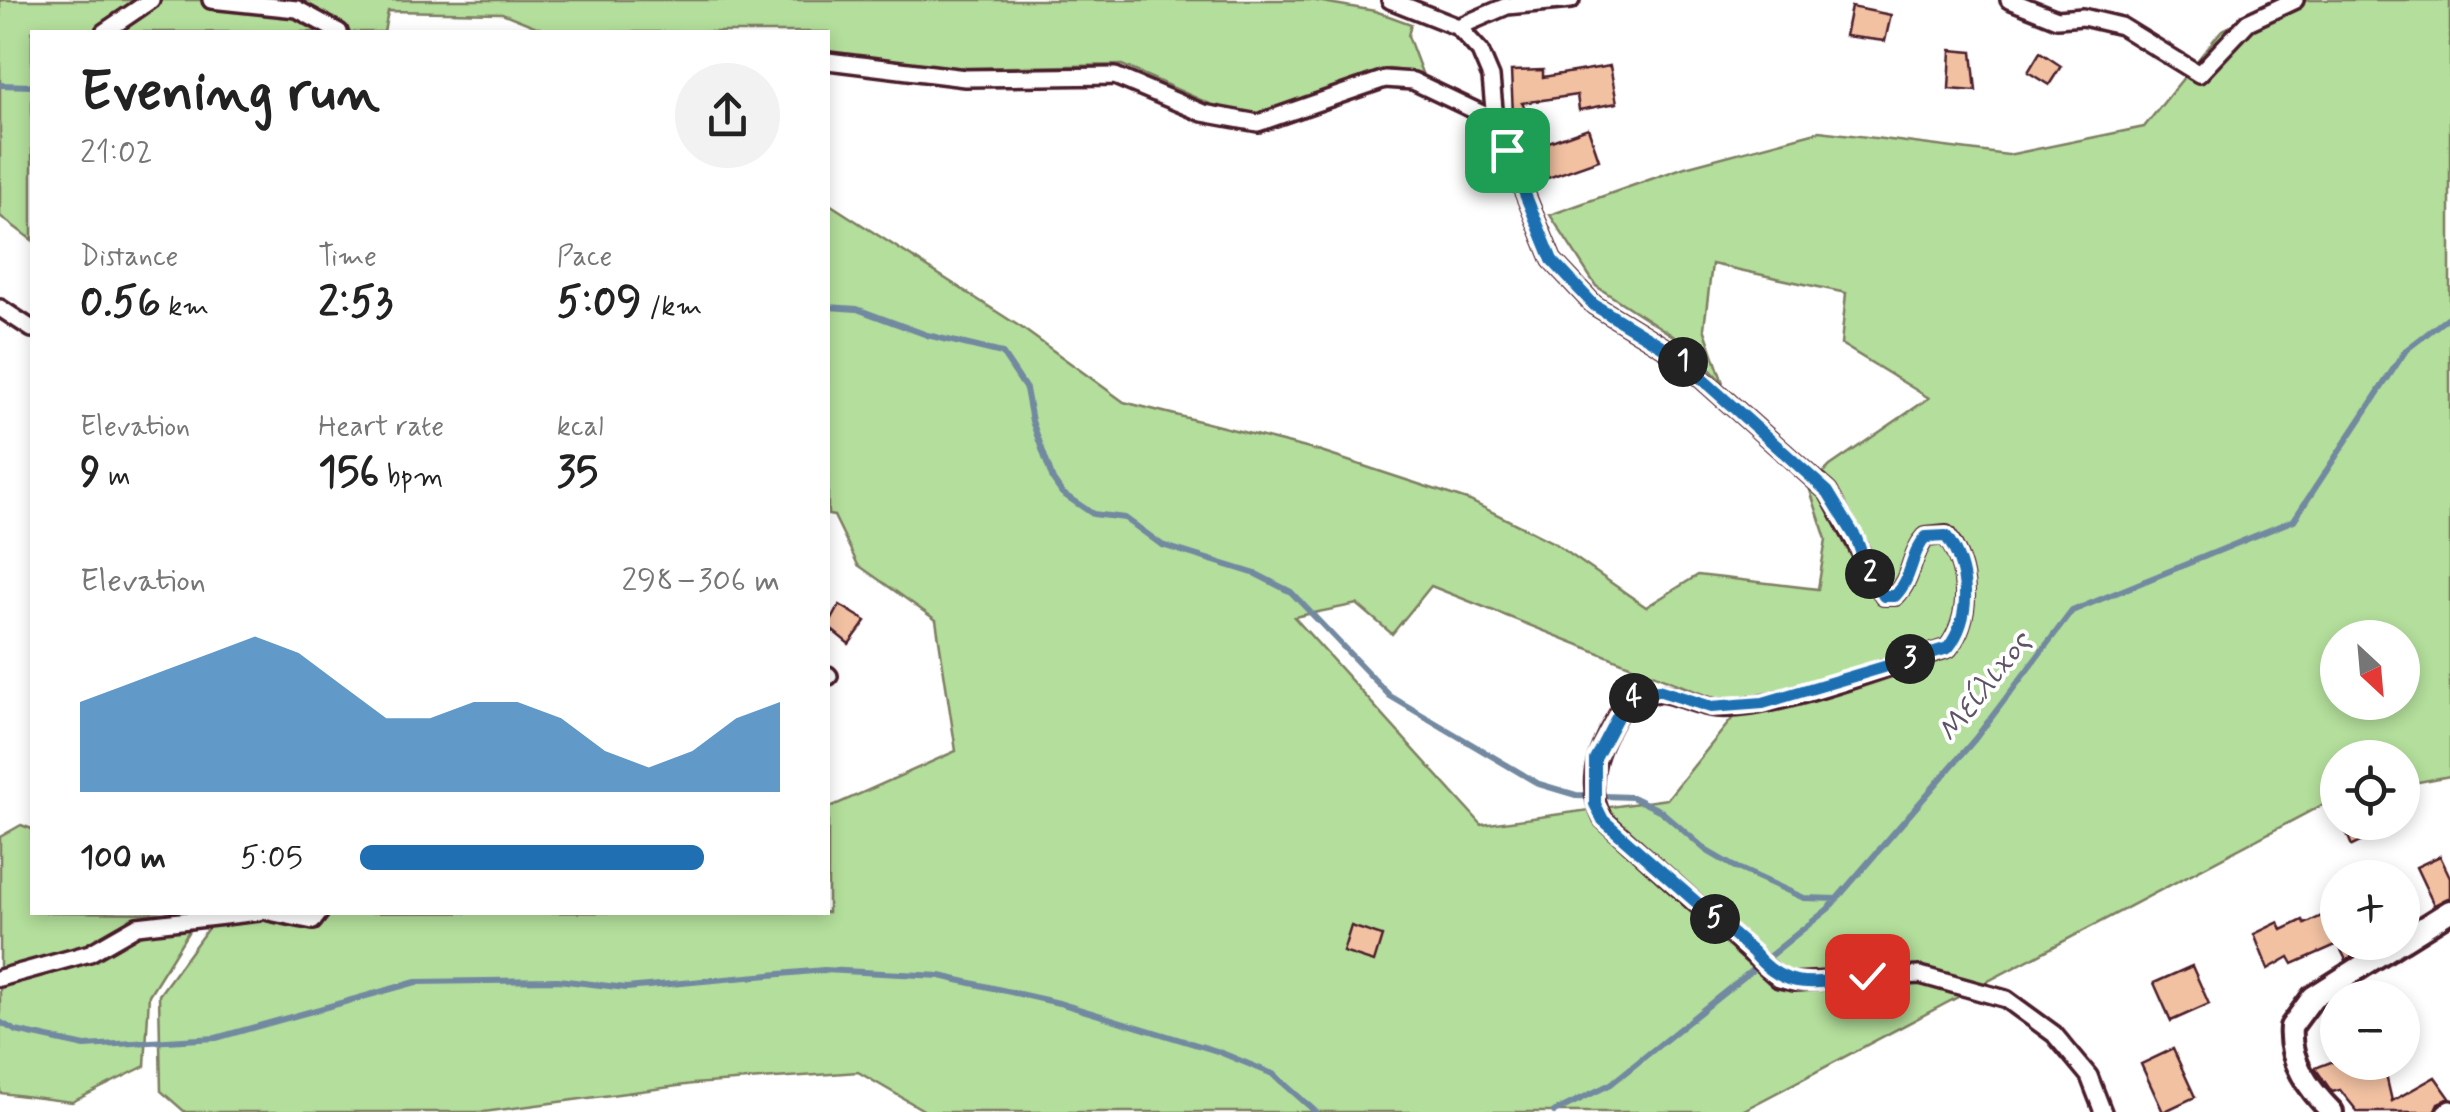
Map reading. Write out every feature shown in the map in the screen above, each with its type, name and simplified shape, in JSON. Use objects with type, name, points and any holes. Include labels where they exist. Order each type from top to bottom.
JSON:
[{"type":"street","points":[[107,30],[151,0]]},
{"type":"street","points":[[212,0],[297,10],[336,30]]},
{"type":"street","points":[[1390,0],[1458,27],[1487,62],[1495,120],[1552,260],[1594,305],[1673,353],[1828,492],[1884,596],[1895,596],[1904,587],[1916,547],[1926,537],[1946,536],[1958,552],[1966,592],[1958,634],[1948,648],[1763,703],[1711,707],[1658,690],[1641,695],[1624,704],[1604,738],[1593,784],[1595,804],[1618,836],[1753,952],[1768,971],[1794,982],[1920,975],[2006,999],[2054,1034],[2089,1076],[2103,1112]]},
{"type":"street","points":[[1458,27],[1507,6],[1571,0]]},
{"type":"street","points":[[2009,0],[2057,20],[2083,17],[2121,26],[2199,74],[2248,22],[2296,0]]},
{"type":"street","points":[[830,61],[965,78],[1114,76],[1202,114],[1258,123],[1385,79],[1414,81],[1495,120]]},
{"type":"street","points":[[0,308],[30,327]]},
{"type":"street","points":[[2420,930],[2450,911]]},
{"type":"street","points":[[0,978],[90,953],[137,926],[233,915]]},
{"type":"street","points":[[283,915],[313,921],[318,915]]},
{"type":"street","points":[[2332,1112],[2292,1054],[2291,1027],[2313,998],[2373,960]]},
{"type":"green space","points":[[0,0],[1311,0],[1375,11],[1411,24],[1408,36],[1422,73],[1389,69],[1255,115],[1212,105],[1122,65],[965,68],[830,54],[830,30],[544,30],[502,13],[388,11],[384,30],[30,30],[30,238],[0,216]]},
{"type":"green space","points":[[2308,0],[2450,0],[2450,776],[2420,782],[2420,740],[2320,740],[2320,806],[1740,1112],[927,1112],[858,1072],[693,1084],[484,1112],[185,1112],[161,1091],[159,995],[218,915],[830,915],[830,807],[956,751],[936,620],[858,565],[834,516],[830,515],[830,204],[1022,328],[1124,402],[1318,451],[1470,501],[1554,543],[1646,607],[1698,575],[1818,589],[1826,539],[1809,487],[1830,466],[1929,398],[1841,344],[1846,293],[1712,264],[1704,328],[1723,383],[1687,345],[1596,286],[1550,215],[1685,167],[1820,131],[2008,155],[2144,127],[2221,31],[2252,15]],"holes":[[[1431,586],[1715,699],[1748,699],[1667,799],[1482,825],[1294,617],[1357,604],[1392,634]]]},
{"type":"green space","points":[[21,825],[30,828],[30,915],[199,915],[149,995],[145,1066],[72,1102],[0,1093],[0,837]]},
{"type":"building","points":[[1851,7],[1891,15],[1885,41],[1845,36]]},
{"type":"building","points":[[1951,50],[1972,52],[1976,91],[1949,89]]},
{"type":"building","points":[[2040,52],[2061,66],[2049,85],[2028,72]]},
{"type":"building","points":[[1610,66],[1617,103],[1579,110],[1577,95],[1522,103],[1534,125],[1514,136],[1511,71],[1543,70],[1543,77]]},
{"type":"building","points":[[1588,128],[1599,160],[1548,178],[1537,146]]},
{"type":"building","points":[[840,605],[866,621],[849,644],[830,629]]},
{"type":"building","points":[[2440,856],[2450,877],[2450,897],[2434,905],[2420,875],[2420,865]]},
{"type":"building","points":[[2320,917],[2320,952],[2293,964],[2289,957],[2268,969],[2254,934],[2279,922],[2282,930],[2303,920],[2305,924]]},
{"type":"building","points":[[1351,926],[1382,936],[1374,962],[1343,952]]},
{"type":"building","points":[[2192,966],[2209,1004],[2171,1021],[2154,983]]},
{"type":"building","points":[[2173,1049],[2195,1097],[2163,1112],[2141,1064]]},
{"type":"building","points":[[2435,1077],[2450,1098],[2438,1103],[2434,1112],[2358,1112],[2340,1090],[2332,1092],[2324,1080],[2387,1080],[2392,1101]]},
{"type":"waterway","points":[[0,85],[30,86]]},
{"type":"waterway","points":[[830,307],[857,309],[927,335],[1002,353],[1026,389],[1032,421],[1053,480],[1062,493],[1093,514],[1125,518],[1162,545],[1256,574],[1291,592],[1390,696],[1539,784],[1576,795],[1632,797],[1661,811],[1707,851],[1733,866],[1804,898],[1837,899]]},
{"type":"waterway","name":"Μείλιχος","points":[[1554,1112],[1611,1084],[1828,909],[1975,739],[2072,611],[2294,520],[2406,350],[2450,316]]},
{"type":"waterway","points":[[0,1022],[16,1031],[85,1046],[216,1038],[416,982],[558,980],[626,988],[824,970],[940,976],[1059,1003],[1217,1051],[1273,1074],[1316,1112]]},
{"type":"route","points":[[1507,150],[1552,260],[1594,305],[1673,353],[1828,492],[1884,596],[1895,596],[1904,587],[1913,568],[1916,547],[1926,537],[1946,536],[1958,552],[1966,592],[1958,634],[1948,648],[1763,703],[1711,707],[1658,690],[1641,695],[1624,704],[1595,759],[1595,804],[1603,820],[1753,952],[1768,971],[1779,979],[1794,982],[1867,976]]}]
